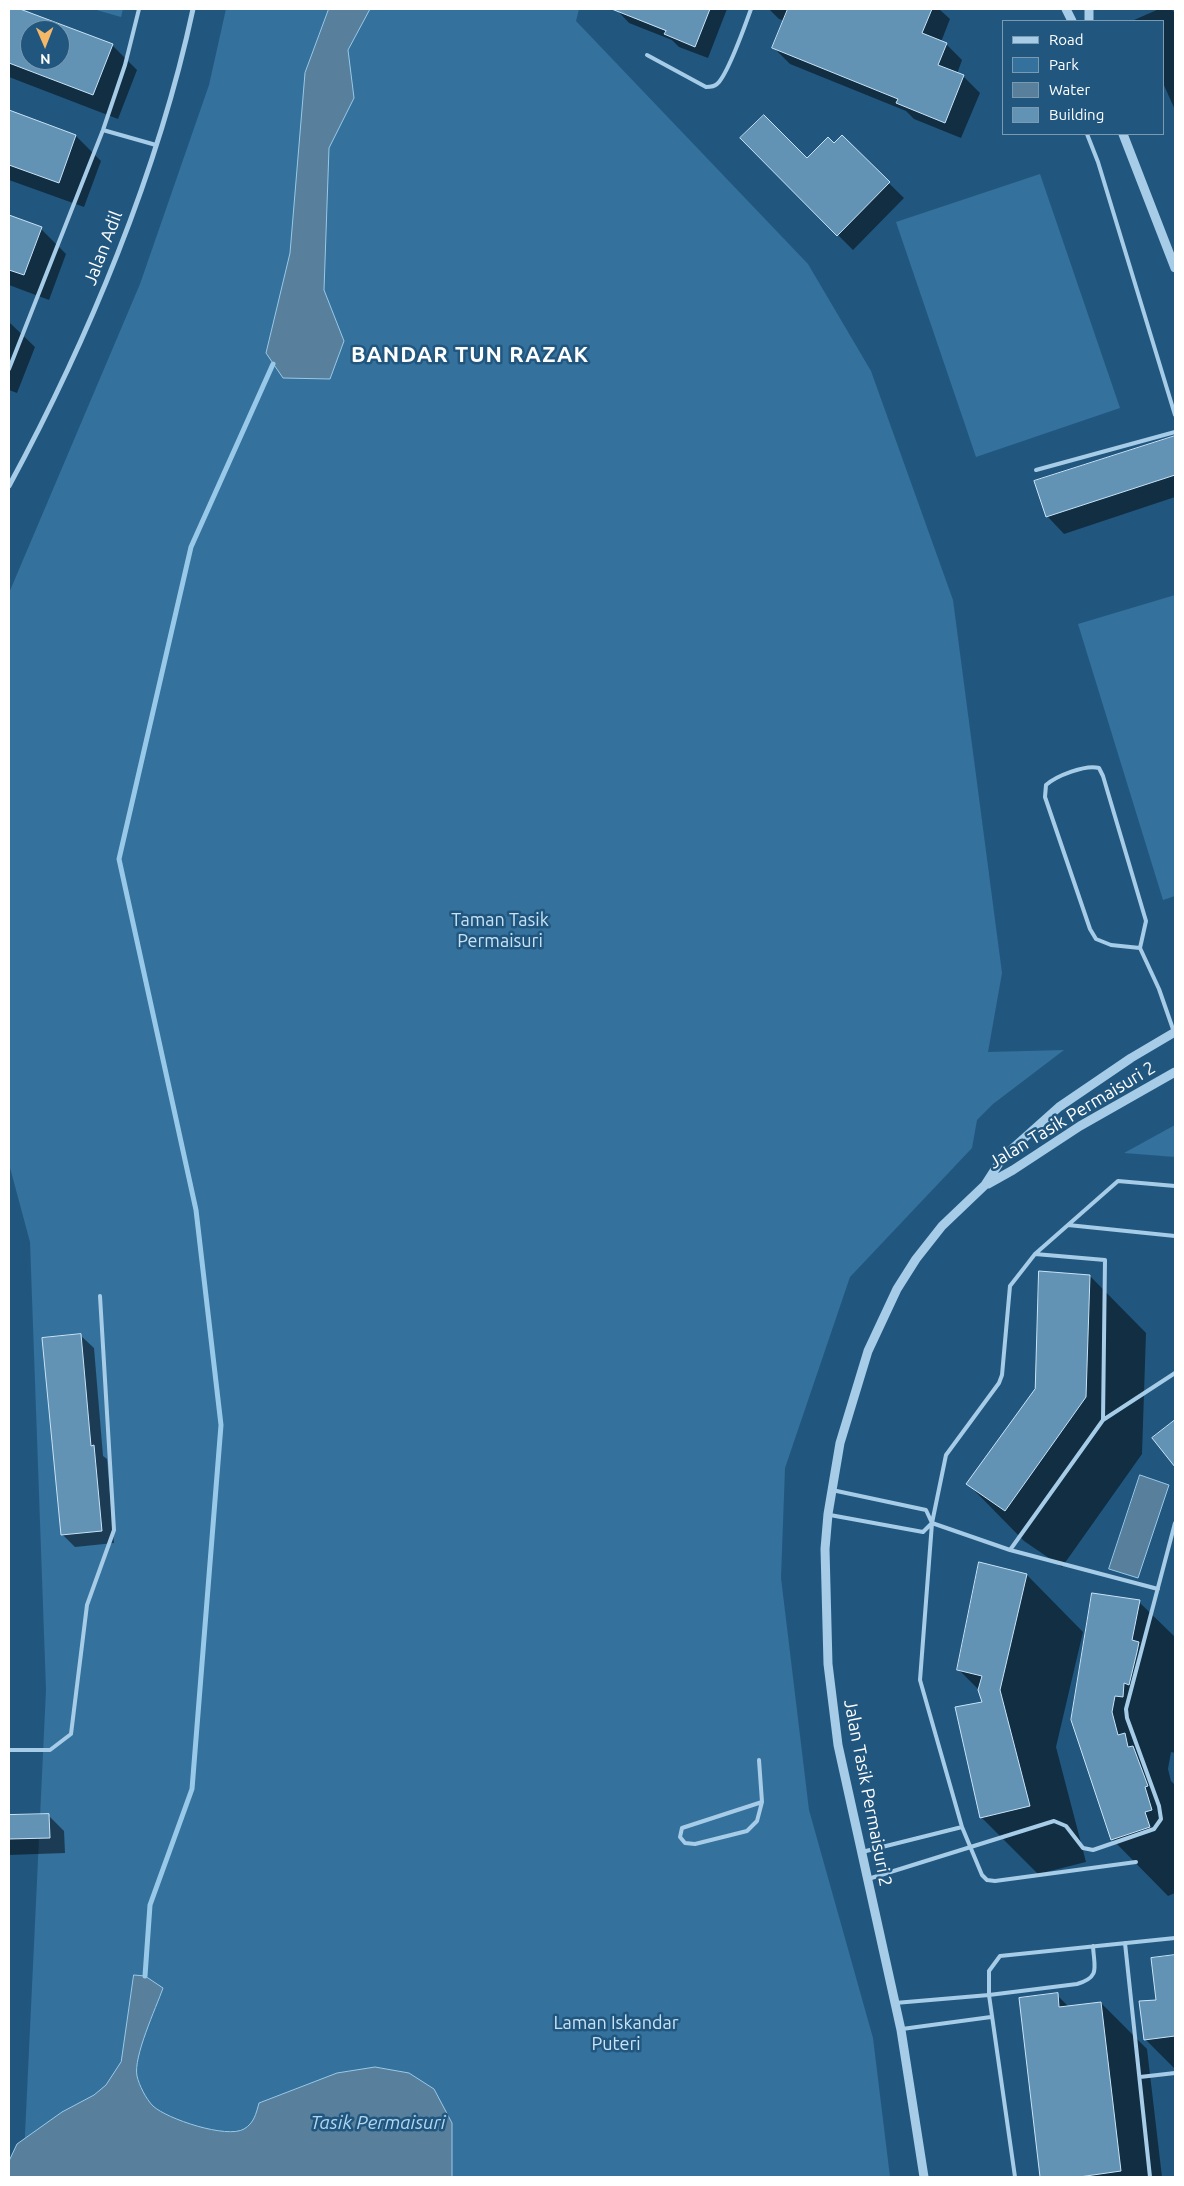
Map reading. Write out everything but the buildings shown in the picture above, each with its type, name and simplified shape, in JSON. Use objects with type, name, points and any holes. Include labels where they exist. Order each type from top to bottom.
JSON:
[{"type":"street","name":"Jalan Adil","points":[[9,486],[37,434],[111,271],[156,145],[180,70],[193,9]]},
{"type":"street","points":[[1123,135],[1175,268]]},
{"type":"street","name":"Jalan Tasik Permaisuri 2","points":[[924,2177],[901,2030],[838,1745],[828,1664],[825,1549],[831,1490],[840,1443],[868,1351],[897,1290],[916,1259],[942,1226],[985,1185],[1003,1157],[1059,1107],[1131,1058],[1175,1032]]},
{"type":"street","name":"Jalan Tasik Permaisuri 2","points":[[985,1185],[1013,1170],[1080,1126],[1175,1072]]},
{"type":"lane","points":[[9,369],[102,130],[125,66],[139,9]]},
{"type":"lane","points":[[647,55],[706,87],[712,87],[721,80],[738,45],[751,9]]},
{"type":"lane","points":[[102,130],[156,145]]},
{"type":"lane","points":[[1086,135],[1098,162],[1175,415]]},
{"type":"lane","points":[[1036,470],[1175,432]]},
{"type":"lane","points":[[1140,948],[1111,945],[1096,940],[1090,930],[1045,797],[1046,785],[1053,778],[1092,766],[1099,768],[1104,776],[1146,921],[1140,948],[1159,989],[1175,1032]]},
{"type":"lane","points":[[1136,1862],[995,1881],[987,1880],[982,1874],[962,1827],[920,1680],[932,1523],[946,1455],[1002,1375],[1010,1286],[1035,1254],[1118,1181],[1175,1186]]},
{"type":"lane","points":[[1068,1225],[1175,1236]]},
{"type":"lane","points":[[1035,1254],[1105,1260],[1102,1420]]},
{"type":"lane","points":[[9,1750],[50,1750],[71,1734],[87,1604],[114,1530],[100,1296]]},
{"type":"lane","points":[[1010,1550],[1102,1420],[1175,1373]]},
{"type":"lane","points":[[831,1490],[926,1510],[932,1523],[1010,1550],[1158,1589]]},
{"type":"lane","points":[[828,1514],[923,1532],[932,1523]]},
{"type":"lane","points":[[868,1879],[1054,1821],[1066,1826],[1083,1848],[1093,1850],[1154,1829],[1161,1819],[1159,1806],[1127,1718],[1126,1709],[1175,1523]]},
{"type":"lane","points":[[759,1760],[762,1802],[757,1821],[747,1831],[695,1844],[685,1843],[680,1837],[682,1828],[762,1802]]},
{"type":"lane","points":[[862,1852],[962,1827]]},
{"type":"lane","points":[[1015,2177],[991,2017],[989,1971],[1000,1956],[1175,1938]]},
{"type":"lane","points":[[1125,1943],[1150,2177]]},
{"type":"lane","points":[[895,2003],[989,1995],[1089,1980],[1094,1974],[1093,1946]]},
{"type":"lane","points":[[901,2030],[991,2017]]},
{"type":"lane","points":[[1140,2077],[1175,2072]]},
{"type":"green space","points":[[93,9],[123,9],[121,17]]},
{"type":"green space","name":"Taman Tasik Permaisuri","points":[[226,9],[579,9],[576,21],[808,264],[871,371],[953,600],[1002,973],[988,1052],[1064,1050],[993,1104],[977,1120],[972,1148],[850,1277],[785,1468],[781,1578],[809,1810],[873,2038],[890,2177],[23,2177],[46,1690],[30,1242],[9,1164],[9,593],[140,284],[209,85]]},
{"type":"green space","points":[[1040,174],[1120,408],[976,457],[896,222]]},
{"type":"green space","points":[[1175,595],[1175,896],[1163,900],[1078,624]]},
{"type":"green space","points":[[1175,1125],[1175,1157],[1124,1153]]},
{"type":"water","points":[[329,9],[370,9],[348,50],[354,98],[329,148],[324,290],[344,341],[330,379],[283,378],[266,353],[290,253],[305,73]]},
{"type":"water","points":[[1140,1475],[1169,1485],[1138,1578],[1109,1569]]},
{"type":"water","name":"Tasik Permaisuri","points":[[134,1975],[145,1976],[163,1988],[138,2057],[137,2068],[139,2084],[143,2092],[150,2103],[160,2111],[183,2122],[211,2130],[236,2131],[244,2129],[250,2124],[256,2114],[259,2103],[337,2073],[375,2067],[409,2073],[434,2089],[452,2123],[452,2177],[9,2177],[9,2161],[17,2144],[62,2112],[94,2095],[106,2085],[121,2062]]},
{"type":"waterway","points":[[145,1976],[150,1905],[192,1789],[221,1425],[196,1210],[119,859],[191,547],[273,364]]},
{"type":"district","name":"BANDAR TUN RAZAK","points":[[470,355]]},
{"type":"park label","name":"Laman Iskandar Puteri","points":[[616,2033]]}]
